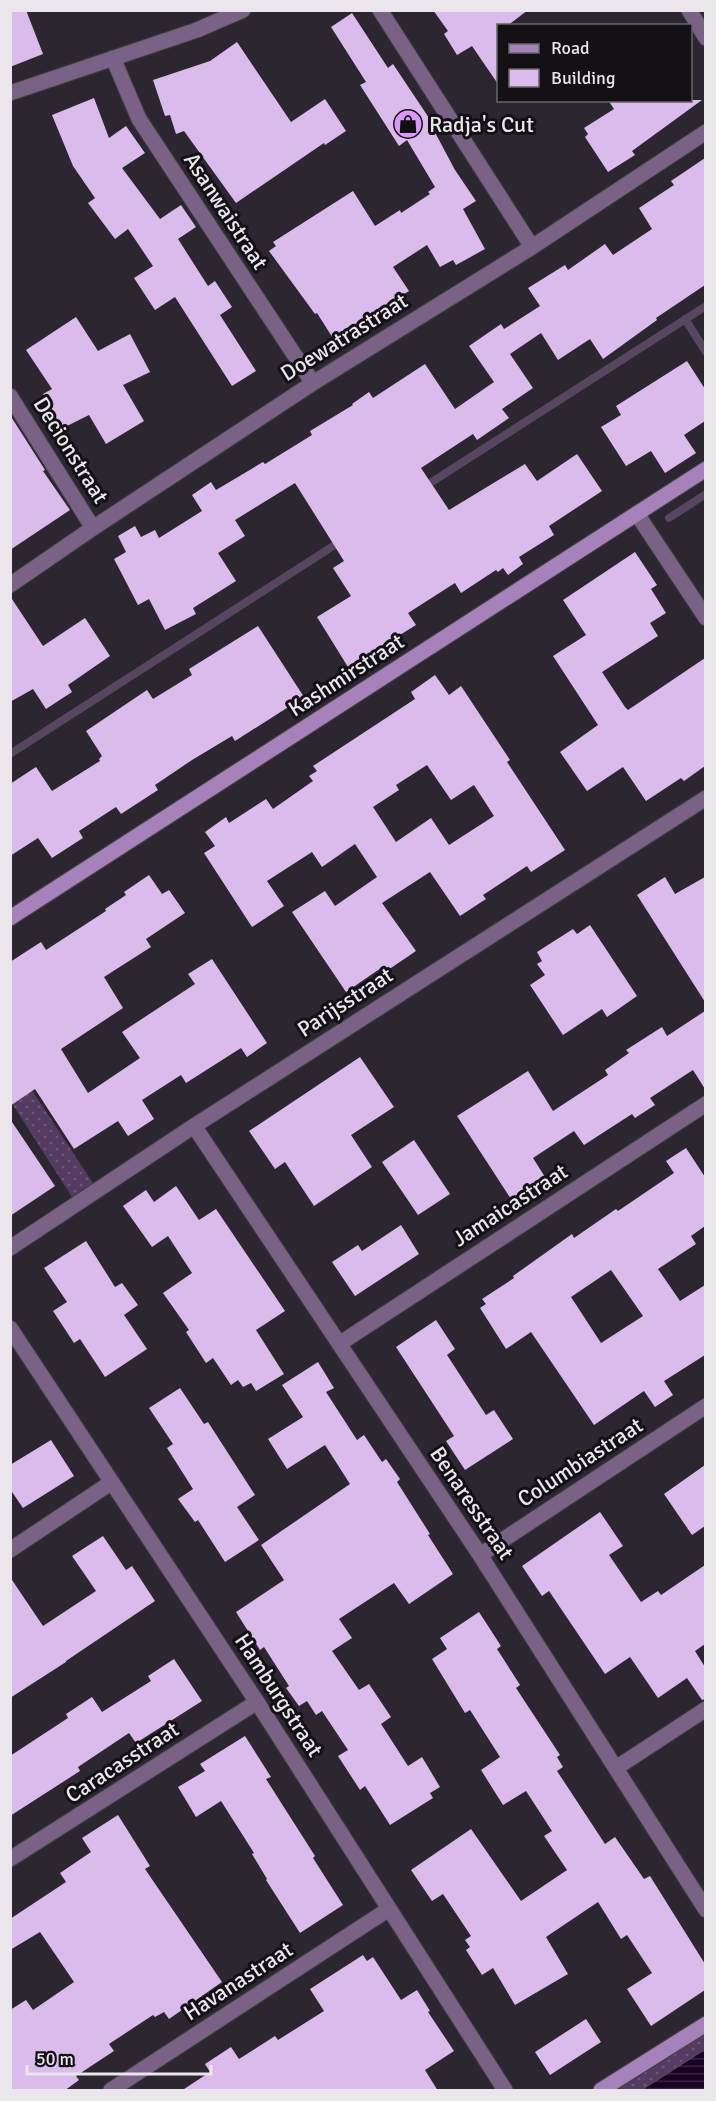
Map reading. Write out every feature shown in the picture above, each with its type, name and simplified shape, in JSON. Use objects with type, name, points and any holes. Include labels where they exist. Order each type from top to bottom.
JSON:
[{"type":"street","points":[[10,93],[197,30],[243,10]]},
{"type":"street","points":[[380,10],[532,247]]},
{"type":"street","points":[[689,10],[705,38]]},
{"type":"street","name":"Asanwaistraat","points":[[113,58],[139,119],[313,383]]},
{"type":"street","name":"Doewatrastraat","points":[[10,585],[313,383],[532,247],[705,132]]},
{"type":"street","name":"Decionstraat","points":[[10,396],[93,528]]},
{"type":"street","name":"Kashmirstraat","points":[[10,918],[705,469]]},
{"type":"street","points":[[637,514],[705,618]]},
{"type":"street","name":"Parijsstraat","points":[[10,1248],[194,1126],[705,798]]},
{"type":"street","name":"Jamaicastraat","points":[[339,1344],[705,1104]]},
{"type":"street","name":"Benaresstraat","points":[[194,1126],[480,1555],[705,1910]]},
{"type":"street","name":"Hamburgstraat","points":[[10,1328],[257,1702],[505,2091]]},
{"type":"street","name":"Columbiastraat","points":[[480,1555],[705,1406]]},
{"type":"street","points":[[10,1550],[112,1482]]},
{"type":"street","name":"Caracasstraat","points":[[10,1859],[257,1702]]},
{"type":"street","points":[[616,1768],[705,1709]]},
{"type":"street","name":"Havanastraat","points":[[111,2091],[389,1909]]},
{"type":"street","points":[[601,2091],[705,2024]]},
{"type":"shaded area","points":[[10,1057],[93,1183],[72,1197],[11,1102]]},
{"type":"shaded area","points":[[705,2034],[705,2049],[641,2090],[617,2090]]},
{"type":"shaded area","points":[[705,2049],[705,2090],[641,2090]]},
{"type":"building","points":[[10,10],[26,10],[43,54],[10,67]]},
{"type":"building","points":[[433,10],[528,10],[510,24],[497,24],[497,83],[472,46],[457,55],[444,34],[448,31]]},
{"type":"building","points":[[352,13],[388,68],[393,64],[433,124],[431,125],[455,170],[476,201],[463,209],[485,249],[456,265],[453,260],[440,267],[427,245],[393,267],[409,291],[379,310],[382,314],[336,343],[317,313],[315,314],[269,251],[276,246],[273,242],[353,191],[375,226],[400,210],[401,213],[430,194],[428,192],[435,187],[407,140],[399,146],[360,85],[366,82],[331,27]]},
{"type":"building","points":[[237,42],[291,122],[325,99],[346,131],[325,145],[324,143],[236,203],[184,131],[176,134],[170,115],[165,116],[153,80],[210,61]]},
{"type":"building","points":[[94,98],[109,138],[126,126],[145,153],[122,168],[160,219],[181,205],[196,227],[178,239],[208,286],[215,281],[232,307],[220,315],[256,371],[232,386],[175,297],[155,310],[134,278],[153,266],[128,229],[115,239],[88,203],[95,198],[73,166],[52,115]]},
{"type":"building","points":[[702,100],[632,151],[635,155],[608,172],[585,137],[588,134],[584,128],[614,109],[609,102]]},
{"type":"building","points":[[705,158],[705,285],[656,318],[657,320],[603,359],[590,339],[558,360],[541,333],[510,354],[533,388],[502,409],[509,418],[477,440],[473,434],[421,468],[449,510],[525,464],[537,481],[577,454],[602,491],[549,526],[554,535],[519,557],[523,564],[508,575],[503,568],[498,572],[496,570],[461,593],[455,583],[408,613],[416,625],[348,667],[317,617],[351,596],[333,568],[344,561],[295,483],[235,520],[245,536],[218,553],[236,581],[193,608],[196,614],[165,630],[149,599],[138,605],[114,559],[126,552],[118,536],[135,526],[141,537],[155,530],[159,538],[202,511],[192,495],[211,482],[216,490],[263,462],[265,464],[312,435],[310,431],[353,405],[369,392],[373,398],[425,364],[455,409],[494,382],[469,346],[501,324],[504,329],[540,306],[528,288],[565,265],[568,270],[605,244],[613,255],[652,229],[639,208],[674,185],[671,181]]},
{"type":"building","points":[[76,317],[98,351],[130,334],[150,372],[123,385],[144,421],[106,444],[89,415],[61,429],[43,394],[52,389],[26,350]]},
{"type":"building","points":[[687,361],[705,389],[705,421],[684,435],[696,453],[665,473],[651,451],[626,466],[601,427],[621,415],[616,406]]},
{"type":"building","points":[[10,415],[45,470],[43,471],[70,510],[10,550]]},
{"type":"building","points":[[635,552],[657,585],[651,589],[666,613],[650,623],[658,636],[602,672],[625,707],[628,710],[705,658],[705,766],[684,781],[681,778],[646,801],[623,767],[587,791],[560,752],[598,725],[553,656],[586,635],[563,600]]},
{"type":"building","points":[[10,596],[43,646],[85,618],[110,656],[68,685],[72,692],[46,709],[33,689],[10,702]]},
{"type":"building","points":[[258,626],[304,697],[235,741],[232,736],[192,760],[155,785],[158,790],[121,814],[116,807],[79,831],[83,838],[52,858],[38,838],[10,856],[10,784],[36,767],[52,791],[100,761],[102,756],[86,731],[147,690],[153,699],[192,675],[189,669]]},
{"type":"building","points":[[435,675],[449,695],[461,686],[510,760],[507,762],[565,850],[531,872],[527,866],[483,895],[486,899],[460,916],[430,872],[382,903],[416,951],[388,970],[384,966],[346,992],[292,912],[325,891],[335,906],[377,877],[355,844],[322,867],[312,852],[267,881],[284,906],[252,927],[204,853],[215,846],[205,832],[226,817],[229,823],[266,799],[273,809],[313,781],[309,776],[317,771],[313,766],[415,699],[411,692]],"holes":[[[427,765],[451,800],[474,785],[494,816],[449,845],[431,818],[396,842],[373,807],[399,790],[396,785]]]},
{"type":"building","points":[[149,875],[162,894],[169,890],[185,913],[146,939],[151,947],[104,977],[123,1008],[61,1049],[88,1093],[140,1058],[122,1032],[195,984],[188,974],[212,959],[267,1043],[247,1057],[241,1048],[186,1083],[181,1075],[142,1100],[154,1119],[128,1136],[118,1121],[74,1149],[35,1089],[10,1106],[10,962],[41,942],[46,950],[106,911],[105,909],[126,895],[124,892]]},
{"type":"building","points":[[665,877],[675,894],[705,877],[705,1002],[637,895]]},
{"type":"building","points":[[590,925],[637,996],[607,1017],[602,1009],[563,1035],[530,985],[545,975],[537,964],[542,961],[537,952],[573,929],[577,934]]},
{"type":"building","points":[[705,1011],[705,1089],[693,1070],[650,1098],[655,1105],[635,1118],[632,1114],[584,1145],[574,1131],[533,1158],[545,1177],[511,1199],[457,1116],[528,1071],[553,1111],[608,1075],[605,1070],[629,1053],[626,1050],[662,1027],[667,1036]]},
{"type":"building","points":[[360,1057],[394,1107],[351,1135],[372,1167],[314,1206],[285,1162],[275,1169],[249,1131]]},
{"type":"building","points":[[10,1119],[55,1186],[10,1216]]},
{"type":"building","points":[[414,1140],[450,1194],[418,1215],[382,1162]]},
{"type":"building","points":[[686,1148],[705,1177],[705,1226],[691,1236],[696,1244],[658,1269],[680,1301],[705,1285],[705,1355],[664,1381],[673,1395],[655,1407],[644,1391],[594,1425],[531,1332],[506,1349],[480,1308],[486,1304],[482,1299],[572,1234],[574,1238],[674,1173],[666,1161]],"holes":[[[611,1270],[643,1316],[601,1343],[571,1297]]]},
{"type":"building","points":[[176,1186],[199,1220],[216,1209],[285,1311],[256,1330],[284,1374],[256,1391],[251,1383],[243,1387],[238,1380],[231,1385],[213,1358],[206,1363],[186,1332],[189,1330],[163,1293],[192,1273],[168,1236],[152,1247],[123,1206],[146,1190],[154,1202]]},
{"type":"building","points":[[401,1225],[419,1254],[355,1296],[332,1262],[358,1245],[362,1251]]},
{"type":"building","points":[[86,1241],[115,1287],[122,1283],[138,1305],[124,1315],[147,1349],[105,1377],[80,1339],[74,1343],[53,1311],[67,1302],[44,1268]]},
{"type":"building","points":[[436,1320],[455,1349],[447,1355],[486,1415],[494,1410],[513,1439],[465,1470],[446,1441],[454,1436],[396,1347]]},
{"type":"building","points":[[318,1362],[334,1388],[326,1392],[357,1440],[364,1435],[382,1462],[386,1459],[400,1479],[397,1482],[453,1574],[409,1604],[394,1583],[339,1619],[352,1638],[332,1651],[359,1690],[369,1684],[391,1717],[381,1724],[408,1766],[422,1757],[440,1787],[430,1793],[433,1798],[390,1825],[365,1786],[360,1790],[338,1756],[348,1750],[322,1711],[316,1715],[307,1701],[299,1706],[286,1688],[289,1686],[264,1647],[260,1650],[236,1612],[284,1580],[261,1545],[350,1484],[325,1445],[287,1469],[268,1439],[303,1417],[282,1385]]},
{"type":"building","points":[[180,1388],[204,1424],[208,1422],[255,1495],[237,1507],[259,1540],[225,1562],[198,1520],[195,1522],[178,1499],[193,1489],[167,1448],[173,1444],[149,1408]]},
{"type":"building","points":[[51,1440],[74,1476],[23,1508],[10,1489],[10,1465]]},
{"type":"building","points":[[705,1465],[705,1526],[692,1535],[664,1494]]},
{"type":"building","points":[[600,1512],[623,1546],[609,1555],[641,1602],[658,1591],[661,1595],[705,1565],[705,1644],[695,1651],[705,1667],[705,1699],[702,1700],[687,1678],[658,1698],[630,1657],[605,1674],[549,1591],[542,1596],[522,1566]]},
{"type":"building","points":[[103,1536],[126,1570],[132,1566],[155,1601],[10,1698],[10,1577],[43,1626],[96,1591],[72,1556]]},
{"type":"building","points":[[479,1612],[501,1646],[497,1649],[520,1685],[516,1688],[560,1755],[557,1757],[563,1767],[557,1771],[605,1844],[615,1837],[644,1879],[650,1876],[705,1964],[705,1990],[651,2026],[627,1989],[652,1973],[627,1935],[621,1939],[598,1902],[546,1937],[568,1974],[515,2005],[493,1968],[482,1975],[466,1950],[470,1947],[465,1940],[471,1936],[443,1894],[432,1901],[411,1870],[471,1829],[521,1901],[567,1870],[544,1836],[552,1831],[526,1791],[503,1805],[481,1770],[500,1757],[470,1710],[465,1713],[432,1659],[447,1649],[440,1638]]},
{"type":"building","points":[[174,1659],[202,1701],[136,1743],[129,1733],[78,1767],[80,1771],[10,1816],[10,1756],[68,1718],[66,1714],[92,1697],[102,1712],[151,1681],[148,1676]]},
{"type":"building","points":[[245,1736],[271,1777],[266,1779],[343,1905],[300,1933],[266,1880],[252,1854],[254,1853],[221,1801],[196,1817],[178,1787],[205,1771],[200,1764]]},
{"type":"building","points":[[118,1815],[150,1866],[145,1869],[222,1982],[169,2019],[164,2012],[155,2017],[153,2015],[109,2044],[114,2051],[76,2076],[79,2080],[64,2091],[10,2091],[10,2010],[26,2000],[33,2010],[74,1982],[40,1932],[10,1950],[10,1919],[66,1882],[60,1873],[91,1852],[82,1838]]},
{"type":"building","points":[[363,1955],[367,1961],[373,1957],[401,2000],[417,1990],[430,2011],[428,2012],[454,2051],[425,2070],[438,2091],[181,2091],[210,2072],[205,2064],[231,2047],[239,2059],[275,2036],[278,2040],[324,2011],[310,1989]]},
{"type":"building","points":[[586,2019],[601,2042],[550,2075],[535,2052]]},
{"type":"waterway","points":[[424,487],[706,306]]},
{"type":"waterway","points":[[685,319],[706,352]]},
{"type":"waterway","points":[[669,518],[706,494]]},
{"type":"waterway","points":[[10,754],[341,541]]},
{"type":"place","name":"Radja's Cut","points":[[408,124]]}]
